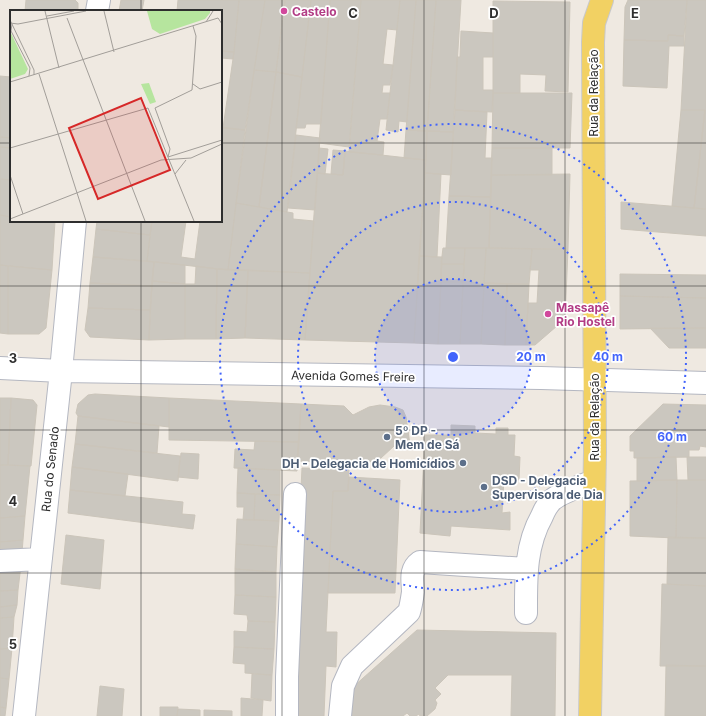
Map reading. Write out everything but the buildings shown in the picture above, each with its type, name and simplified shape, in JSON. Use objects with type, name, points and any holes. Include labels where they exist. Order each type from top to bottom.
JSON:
[{"type":"main road","name":"Rua da Relação","points":[[590,716],[594,480],[593,42],[594,23],[602,0]]},
{"type":"street","points":[[97,10],[98,0]]},
{"type":"street","name":"Rua do Senado","points":[[24,716],[61,371],[75,222]]},
{"type":"street","name":"Avenida Gomes Freire","points":[[0,368],[61,371],[706,383]]},
{"type":"street","points":[[526,613],[526,569],[530,542],[536,525],[552,501],[561,495],[594,480]]},
{"type":"street","points":[[288,716],[287,677],[295,494]]},
{"type":"street","points":[[0,561],[41,559]]},
{"type":"street","points":[[340,716],[343,686],[352,666],[409,612],[412,601],[412,573],[416,565],[420,562],[526,569]]},
{"type":"place","name":"Castelo","points":[[284,11]]},
{"type":"place","name":"Massapê Rio Hostel","points":[[548,314]]},
{"type":"place","name":"5º DP - Mem de Sá","points":[[387,437]]},
{"type":"place","name":"DH - Delegacia de Homicídios","points":[[463,463]]},
{"type":"place","name":"DSD - Delegacia Supervisora de Dia","points":[[484,487]]}]
